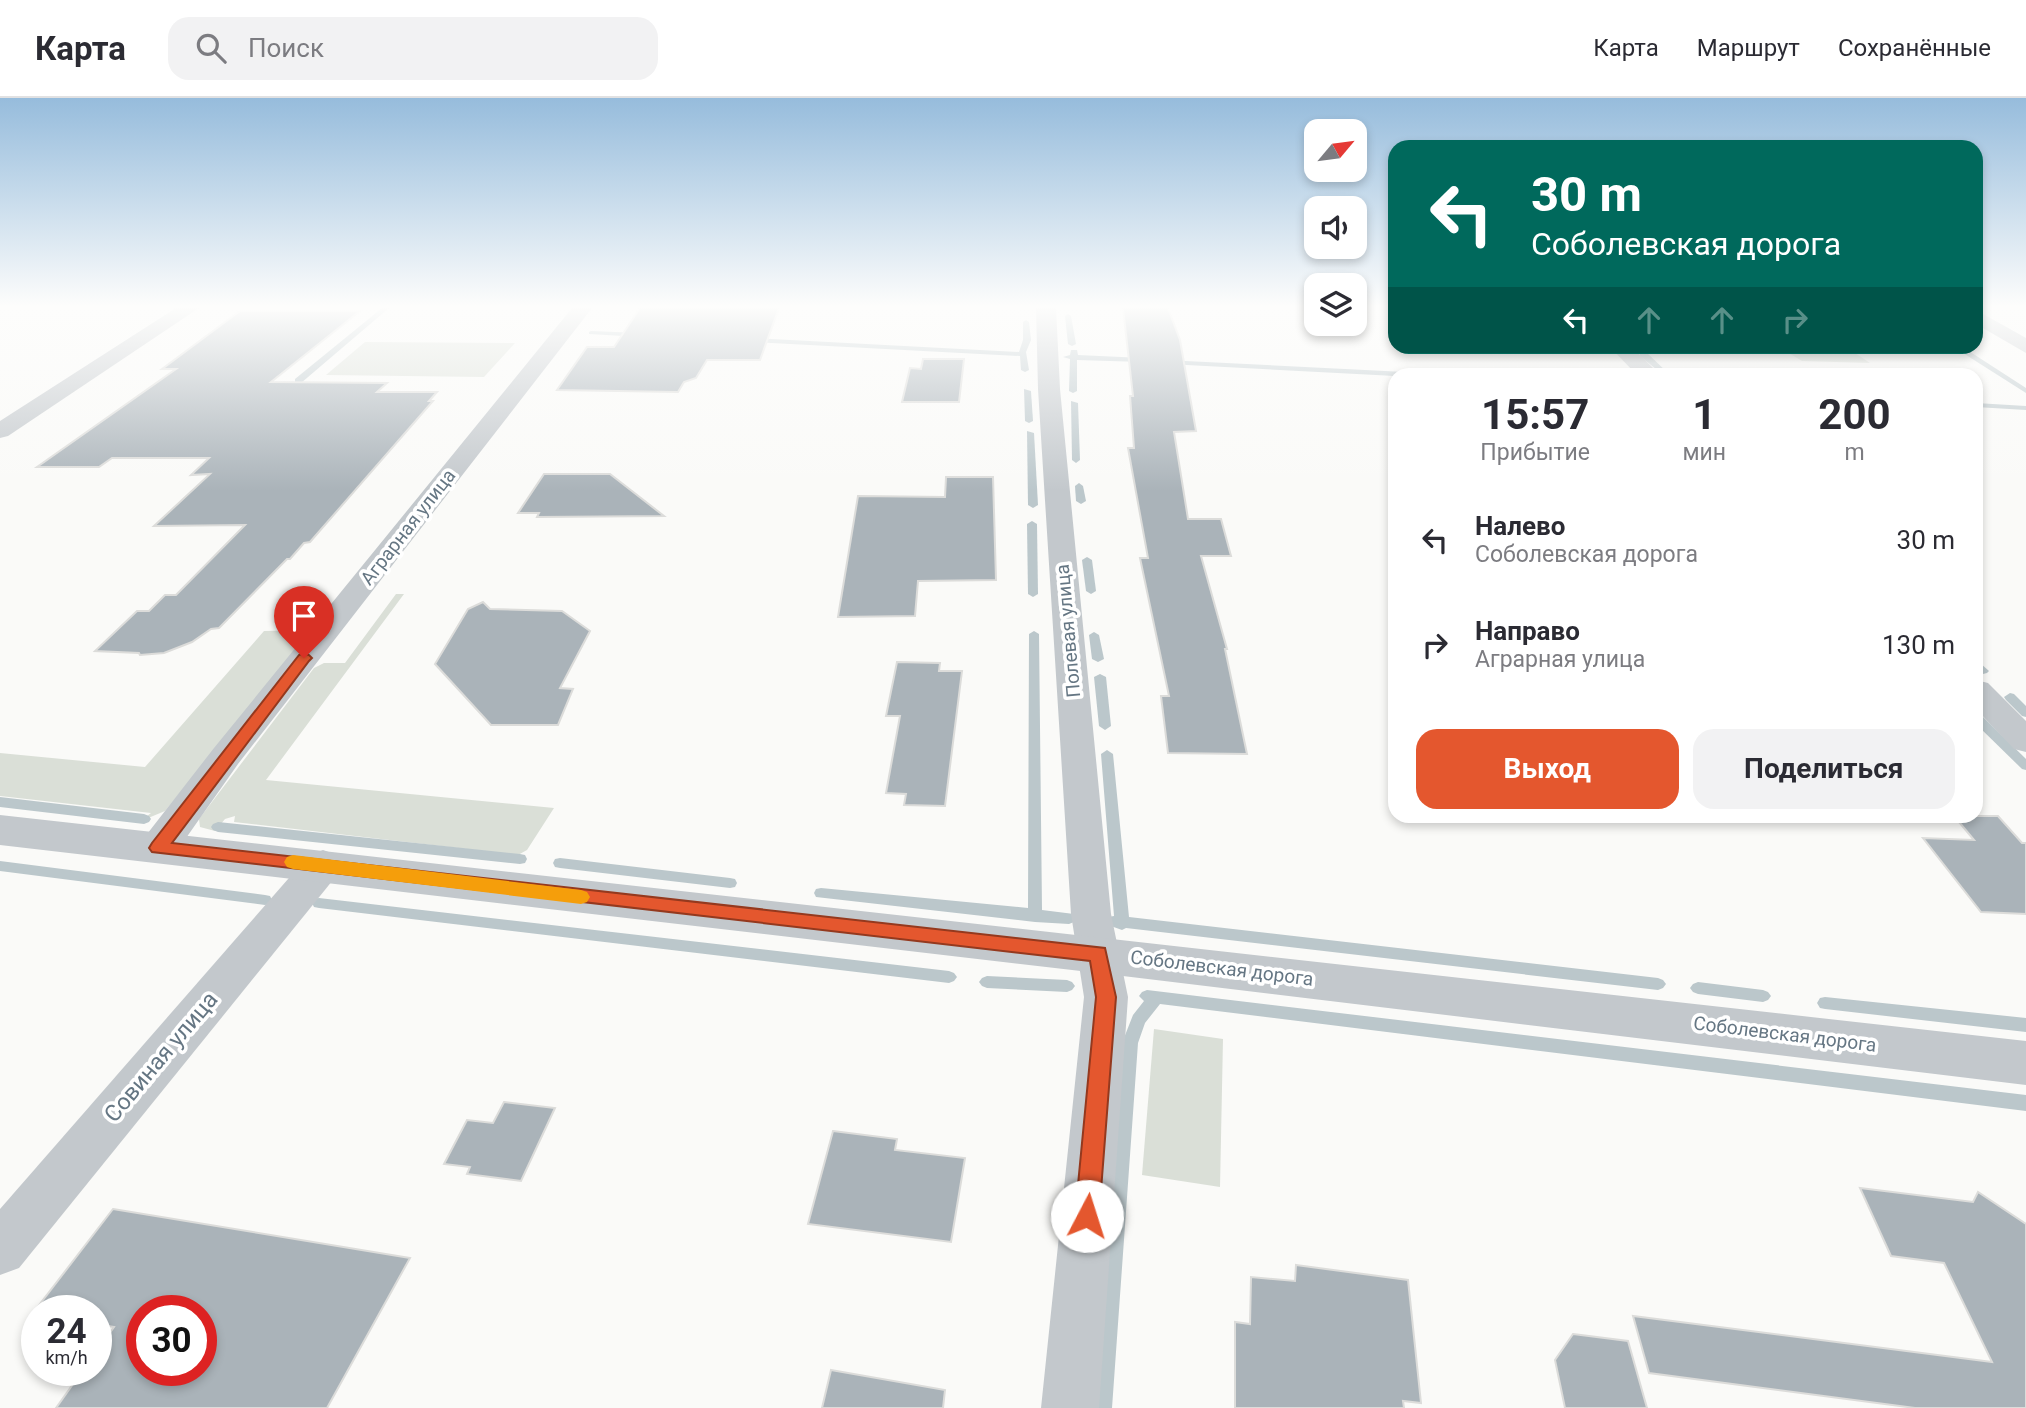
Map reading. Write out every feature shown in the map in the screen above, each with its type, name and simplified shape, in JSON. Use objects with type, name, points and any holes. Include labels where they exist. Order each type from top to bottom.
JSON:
[{"type":"street","points":[[0,431],[95,369]]},
{"type":"street","name":"Аграрная улица","points":[[158,848],[226,756],[533,369]]},
{"type":"street","name":"Полевая улица","points":[[1048,369],[1099,955],[1070,1408]]},
{"type":"street","points":[[1983,697],[2026,741]]},
{"type":"street","name":"Соболевская дорога","points":[[0,830],[323,865],[551,894],[2026,1063]]},
{"type":"street","name":"Совиная улица","points":[[0,1249],[323,865]]},
{"type":"shaded area","points":[[333,369],[491,369],[484,377],[326,375]]},
{"type":"shaded area","points":[[396,594],[404,594],[266,780],[554,808],[527,850],[518,855],[234,822],[235,816],[225,819],[215,831],[200,827],[199,819],[314,668],[324,663],[345,663]]},
{"type":"shaded area","points":[[313,630],[165,811],[141,821],[151,813],[0,796],[0,753],[145,767],[264,631]]},
{"type":"shaded area","points":[[1154,1029],[1223,1039],[1220,1187],[1142,1175]]},
{"type":"building","points":[[176,369],[287,369],[271,382],[387,383],[377,392],[437,392],[429,401],[433,401],[310,542],[304,543],[287,559],[219,628],[211,629],[192,642],[164,653],[140,655],[95,651],[137,611],[149,611],[165,595],[176,595],[245,525],[154,526],[210,474],[191,475],[209,458],[112,458],[99,467],[37,467]]},
{"type":"building","points":[[572,369],[701,369],[696,378],[684,382],[678,392],[557,390]]},
{"type":"building","points":[[910,369],[963,369],[959,402],[902,402]]},
{"type":"building","points":[[1130,369],[1185,369],[1196,431],[1174,432],[1188,519],[1221,519],[1231,556],[1201,556],[1227,649],[1247,754],[1168,753],[1161,696],[1169,696],[1140,558],[1148,558],[1128,448],[1134,448],[1130,396],[1133,396]]},
{"type":"building","points":[[544,474],[610,474],[664,516],[537,517],[539,513],[518,513]]},
{"type":"building","points":[[946,477],[993,477],[996,580],[918,581],[915,616],[838,617],[858,496],[945,497]]},
{"type":"building","points":[[483,602],[490,609],[562,611],[590,631],[560,688],[573,689],[558,725],[491,725],[435,664],[468,609]]},
{"type":"building","points":[[897,662],[940,663],[939,671],[962,671],[945,806],[904,805],[906,794],[886,793],[900,716],[886,716]]},
{"type":"building","points":[[1983,816],[1998,816],[2022,843],[2026,843],[2026,914],[1981,912],[1923,838],[1974,840],[1960,823],[1983,823]]},
{"type":"building","points":[[504,1102],[555,1108],[521,1181],[467,1174],[470,1167],[444,1164],[467,1120],[493,1123]]},
{"type":"building","points":[[833,1131],[897,1139],[895,1150],[965,1158],[951,1242],[808,1224]]},
{"type":"building","points":[[1860,1188],[1973,1202],[1978,1192],[2026,1224],[2026,1408],[1915,1408],[1649,1373],[1633,1316],[1992,1362],[1944,1263],[1891,1256]]},
{"type":"building","points":[[113,1209],[410,1258],[327,1408],[56,1408],[72,1386],[112,1386],[112,1295],[47,1295]]},
{"type":"building","points":[[1296,1265],[1408,1280],[1421,1403],[1403,1401],[1404,1408],[1235,1408],[1235,1322],[1250,1324],[1251,1277],[1295,1281]]},
{"type":"building","points":[[1573,1334],[1628,1341],[1647,1408],[1565,1408],[1555,1360]]},
{"type":"building","points":[[831,1370],[945,1390],[943,1408],[822,1408]]},
{"type":"waterway","points":[[298,381],[312,369]]},
{"type":"waterway","points":[[1073,391],[1074,369]]},
{"type":"waterway","points":[[1309,369],[1388,373]]},
{"type":"waterway","points":[[1991,369],[2026,391]]},
{"type":"waterway","points":[[1027,391],[1029,421]]},
{"type":"waterway","points":[[1074,403],[1076,460]]},
{"type":"waterway","points":[[1983,405],[2026,408]]},
{"type":"waterway","points":[[1030,433],[1033,505]]},
{"type":"waterway","points":[[1079,486],[1081,501]]},
{"type":"waterway","points":[[1032,524],[1033,594]]},
{"type":"waterway","points":[[1087,560],[1091,591]]},
{"type":"waterway","points":[[1034,634],[1035,915]]},
{"type":"waterway","points":[[1094,635],[1098,659]]},
{"type":"waterway","points":[[1100,677],[1105,726]]},
{"type":"waterway","points":[[2010,697],[2026,713]]},
{"type":"waterway","points":[[1983,724],[2026,766]]},
{"type":"waterway","points":[[1107,754],[1122,922]]},
{"type":"waterway","points":[[0,802],[144,819]]},
{"type":"waterway","points":[[218,827],[520,859]]},
{"type":"waterway","points":[[560,863],[730,883]]},
{"type":"waterway","points":[[0,866],[265,900]]},
{"type":"waterway","points":[[821,893],[1035,915]]},
{"type":"waterway","points":[[319,903],[949,977]]},
{"type":"waterway","points":[[1035,915],[1069,918]]},
{"type":"waterway","points":[[1113,921],[1122,922]]},
{"type":"waterway","points":[[1122,922],[1658,984]]},
{"type":"waterway","points":[[987,982],[1067,986]]},
{"type":"waterway","points":[[1698,988],[1763,996]]},
{"type":"waterway","points":[[1147,996],[2026,1103]]},
{"type":"waterway","points":[[1102,1408],[1130,1043],[1138,1020],[1156,998]]},
{"type":"waterway","points":[[1825,1003],[2026,1025]]},
{"type":"slow traffic","points":[[293,862],[581,897]]},
{"type":"route","points":[[304,658],[226,756],[158,848],[1098,954],[1106,997],[1087,1216]]}]
